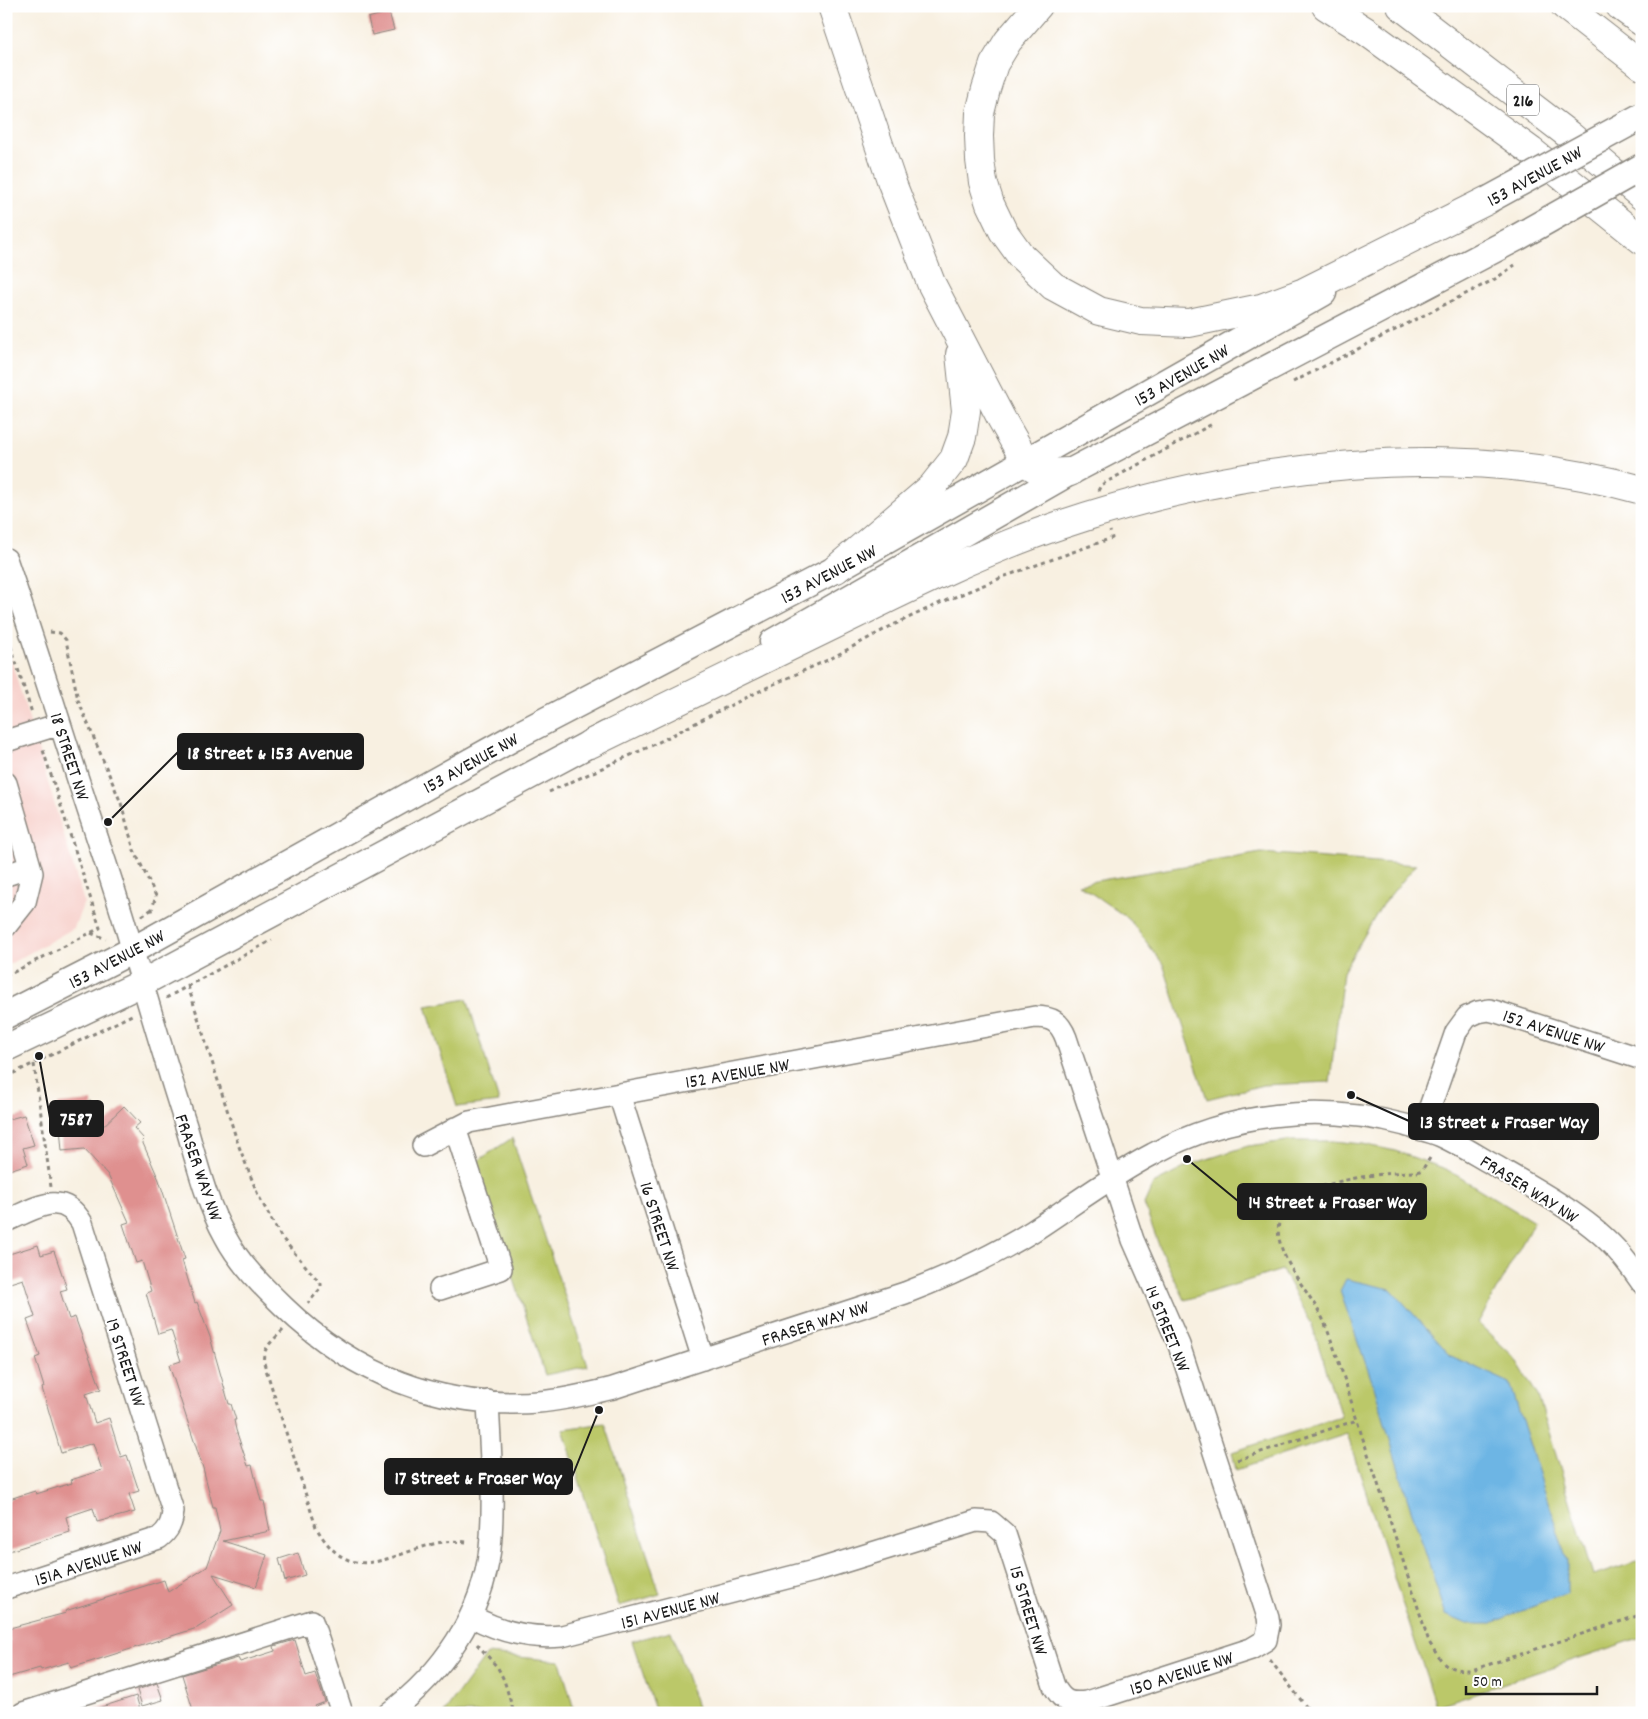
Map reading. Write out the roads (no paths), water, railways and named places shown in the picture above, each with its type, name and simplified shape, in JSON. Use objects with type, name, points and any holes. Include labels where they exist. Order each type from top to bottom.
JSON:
[{"type":"highway","points":[[832,6],[892,184],[931,283],[957,335],[1026,462],[1033,469],[1041,471],[1051,473],[1070,472]]},
{"type":"highway","points":[[1038,6],[1008,41],[994,64],[986,89],[980,113],[979,136],[980,160],[984,182],[990,204],[1003,232],[1021,256],[1053,286],[1098,311],[1141,321],[1189,323],[1261,308],[1304,292],[1488,200]]},
{"type":"highway","points":[[1326,6],[1367,32],[1531,151],[1642,240]]},
{"type":"highway","name":"216","points":[[1401,6],[1569,135],[1642,196]]},
{"type":"highway","points":[[1565,6],[1642,66]]},
{"type":"highway","points":[[1620,6],[1642,22]]},
{"type":"highway","points":[[836,569],[932,487],[954,459],[962,437],[966,411],[957,335]]},
{"type":"highway","points":[[590,744],[919,583],[1012,543],[1095,514],[1177,492],[1312,469],[1375,464],[1473,463],[1570,474],[1642,490]]},
{"type":"main road","name":"153 AVENUE NW","points":[[6,1015],[133,950],[518,734],[836,569],[1488,200],[1642,116]]},
{"type":"main road","name":"153 AVENUE NW","points":[[6,1048],[142,983],[590,744],[1070,472],[1519,248],[1642,167]]},
{"type":"street","name":"18 STREET NW","points":[[6,559],[14,605],[60,724],[142,983]]},
{"type":"street","points":[[6,742],[60,724]]},
{"type":"street","points":[[6,783],[15,843],[32,873],[25,902],[6,926]]},
{"type":"street","points":[[6,875],[30,867]]},
{"type":"street","name":"FRASER WAY NW","points":[[142,983],[208,1200],[225,1236],[245,1266],[294,1318],[340,1353],[370,1370],[402,1384],[447,1395],[519,1403],[565,1399],[613,1388],[905,1293],[953,1275],[996,1253],[1153,1154],[1189,1137],[1268,1116],[1326,1113],[1358,1116],[1389,1121],[1440,1136],[1465,1148],[1589,1225],[1612,1245],[1642,1282]]},
{"type":"street","name":"152 AVENUE NW","points":[[1422,1130],[1456,1032],[1467,1017],[1478,1012],[1488,1010],[1497,1012],[1642,1059]]},
{"type":"street","name":"152 AVENUE NW","points":[[423,1146],[469,1122],[1036,1017],[1046,1017],[1056,1021]]},
{"type":"street","name":"14 STREET NW","points":[[1056,1021],[1062,1027],[1066,1038],[1112,1179],[1143,1265],[1179,1345],[1268,1617],[1269,1626],[1263,1642]]},
{"type":"street","name":"16 STREET NW","points":[[619,1094],[704,1359]]},
{"type":"street","points":[[440,1289],[501,1269],[455,1128]]},
{"type":"street","name":"19 STREET NW","points":[[6,1221],[56,1203],[74,1212],[82,1223],[171,1501],[172,1520],[168,1530]]},
{"type":"street","points":[[389,1713],[417,1690],[436,1671],[449,1654],[471,1616],[481,1591],[490,1551],[492,1514],[488,1401]]},
{"type":"street","name":"151 AVENUE NW","points":[[471,1616],[494,1628],[512,1633],[547,1637],[562,1636],[814,1572],[966,1523],[976,1521],[991,1522]]},
{"type":"street","name":"15 STREET NW","points":[[991,1522],[999,1527],[1008,1541],[1054,1686],[1065,1700]]},
{"type":"street","name":"151A AVENUE NW","points":[[6,1588],[148,1542],[159,1538],[168,1530]]},
{"type":"street","points":[[24,1713],[312,1621],[342,1713]]},
{"type":"street","name":"150 AVENUE NW","points":[[1065,1700],[1077,1703],[1087,1702],[1250,1650],[1263,1642]]},
{"type":"water","points":[[1346,1279],[1391,1289],[1451,1356],[1510,1383],[1567,1561],[1567,1593],[1489,1624],[1467,1624],[1446,1615],[1408,1500],[1375,1390],[1340,1291]]},
{"type":"place","name":"18 Street & 153 Avenue","points":[[108,822]]},
{"type":"place","name":"7587","points":[[39,1056]]},
{"type":"place","name":"13 Street & Fraser Way","points":[[1351,1095]]},
{"type":"place","name":"14 Street & Fraser Way","points":[[1187,1159]]},
{"type":"place","name":"17 Street & Fraser Way","points":[[599,1410]]}]
